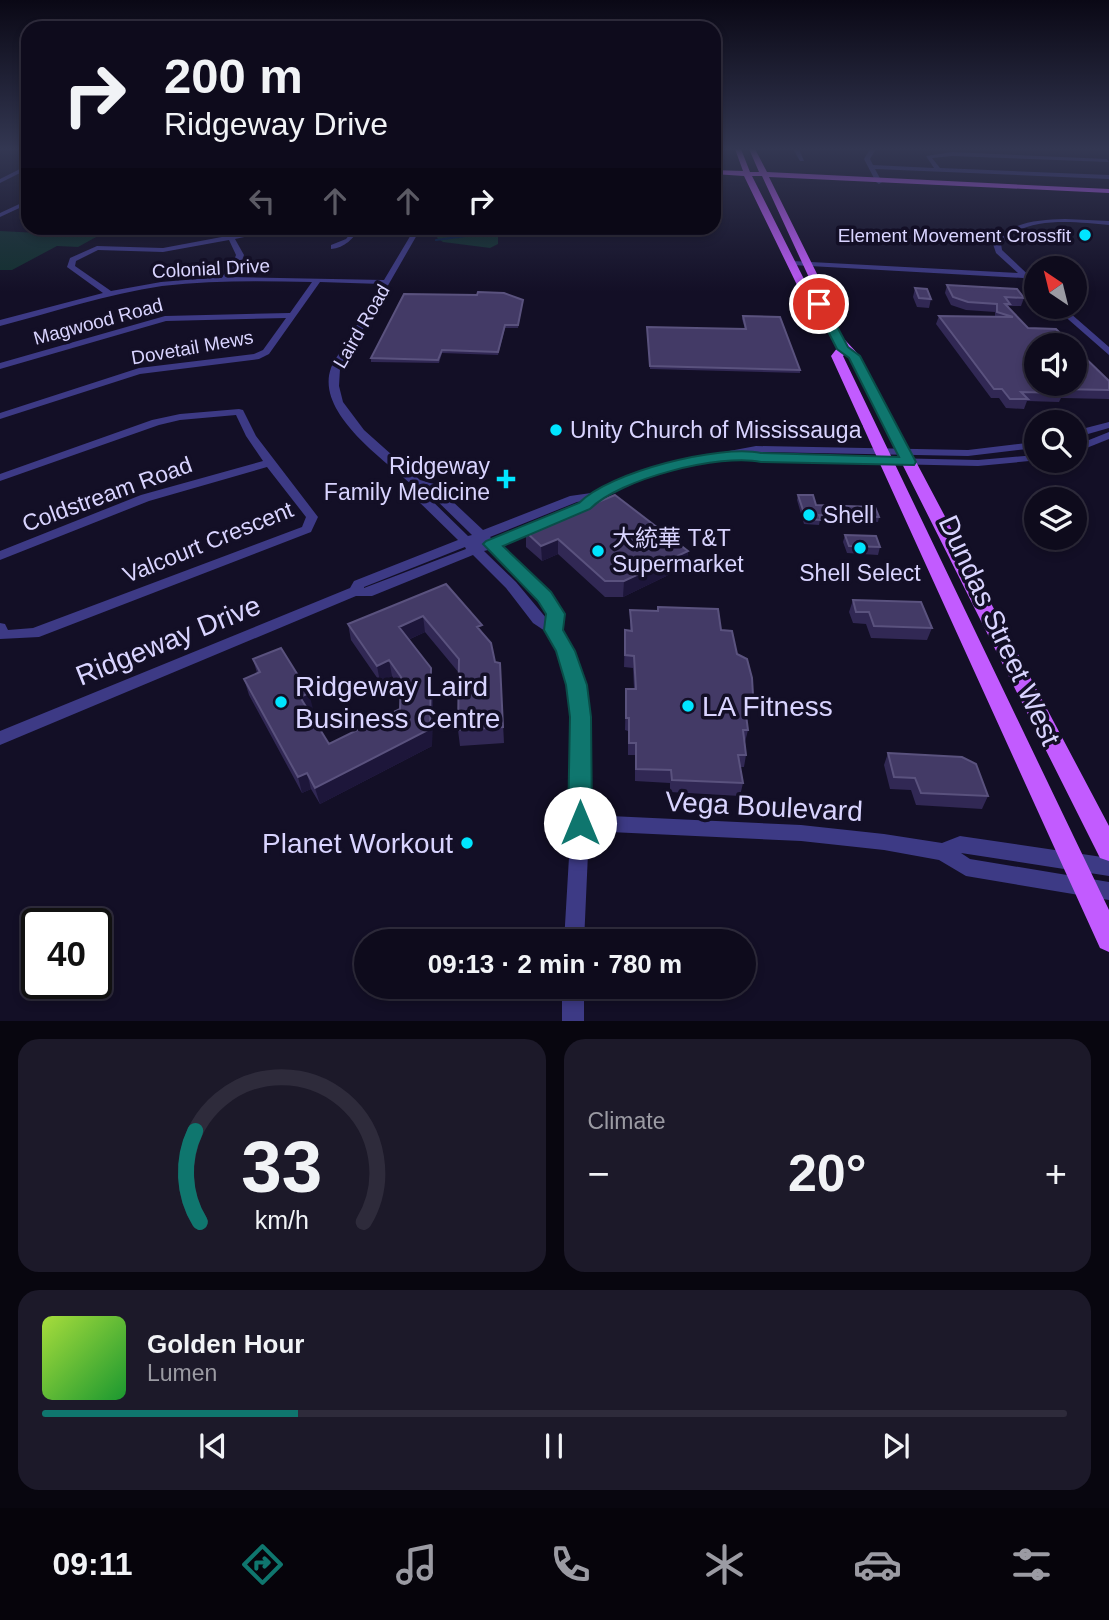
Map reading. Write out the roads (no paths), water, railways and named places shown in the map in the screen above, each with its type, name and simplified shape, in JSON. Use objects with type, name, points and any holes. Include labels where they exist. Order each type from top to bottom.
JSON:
[{"type":"main road","name":"Dundas Street West","points":[[759,197],[802,285],[812,291],[843,349],[854,356],[895,457],[1097,873]]},
{"type":"main road","name":"Dundas Street West","points":[[774,197],[817,284],[812,291]]},
{"type":"main road","name":"Dundas Street West","points":[[843,349],[837,356],[895,457],[1097,873],[1109,939]]},
{"type":"street","points":[[0,215],[21,205]]},
{"type":"street","points":[[1024,274],[999,251],[997,244],[1003,234],[1044,222],[1109,223]]},
{"type":"street","points":[[224,279],[240,255],[230,235]]},
{"type":"street","points":[[109,295],[71,267],[71,262],[97,248],[163,250],[248,235]]},
{"type":"street","points":[[334,247],[352,235]]},
{"type":"street","name":"Laird Road","points":[[414,235],[335,369],[332,379],[334,394],[347,419],[416,482],[430,487],[545,597],[555,614],[553,630]]},
{"type":"street","points":[[793,265],[1024,276]]},
{"type":"street","name":"Colonial Drive","points":[[0,323],[163,284],[224,279],[386,282]]},
{"type":"street","name":"Dovetail Mews","points":[[0,416],[139,371],[257,357],[266,352],[317,281]]},
{"type":"street","name":"Magwood Road","points":[[0,366],[165,319],[290,315]]},
{"type":"street","points":[[1072,319],[1109,352]]},
{"type":"street","name":"Valcourt Crescent","points":[[0,478],[156,422],[229,411],[239,412],[251,436],[312,517],[307,529],[34,633],[3,635],[0,628]]},
{"type":"street","points":[[1087,431],[1109,425]]},
{"type":"street","points":[[1087,444],[1109,435]]},
{"type":"street","points":[[895,457],[1024,446]]},
{"type":"street","name":"Ridgeway Drive","points":[[0,738],[355,591],[367,593],[487,540],[585,506],[594,496],[650,473],[697,460],[743,454],[761,458],[895,457]]},
{"type":"street","points":[[895,457],[990,463],[1024,459]]},
{"type":"street","name":"Coldstream Road","points":[[0,556],[145,498],[270,463]]},
{"type":"street","name":"Laird Road","points":[[416,482],[416,492],[511,585],[538,619],[553,630],[565,651],[576,685],[581,717],[580,823],[575,929]]},
{"type":"street","name":"Vega Boulevard","points":[[580,823],[801,833],[943,852],[966,867],[1097,873]]},
{"type":"street","name":"Vega Boulevard","points":[[943,852],[960,844],[1097,873]]},
{"type":"street","points":[[572,1021],[573,999]]},
{"type":"waterway","points":[[436,240],[468,235]]},
{"type":"place","name":"Element Movement Crossfit","points":[[1085,235]]},
{"type":"place","name":"Unity Church of Mississauga","points":[[556,430]]},
{"type":"place","name":"Ridgeway Family Medicine","points":[[506,479]]},
{"type":"place","name":"Shell","points":[[809,515]]},
{"type":"place","name":"Shell Select","points":[[860,548]]},
{"type":"place","name":"大統華 T&T Supermarket","points":[[598,551]]},
{"type":"place","name":"Ridgeway Laird Business Centre","points":[[281,702]]},
{"type":"place","name":"LA Fitness","points":[[688,706]]},
{"type":"place","name":"Planet Workout","points":[[467,843]]}]
